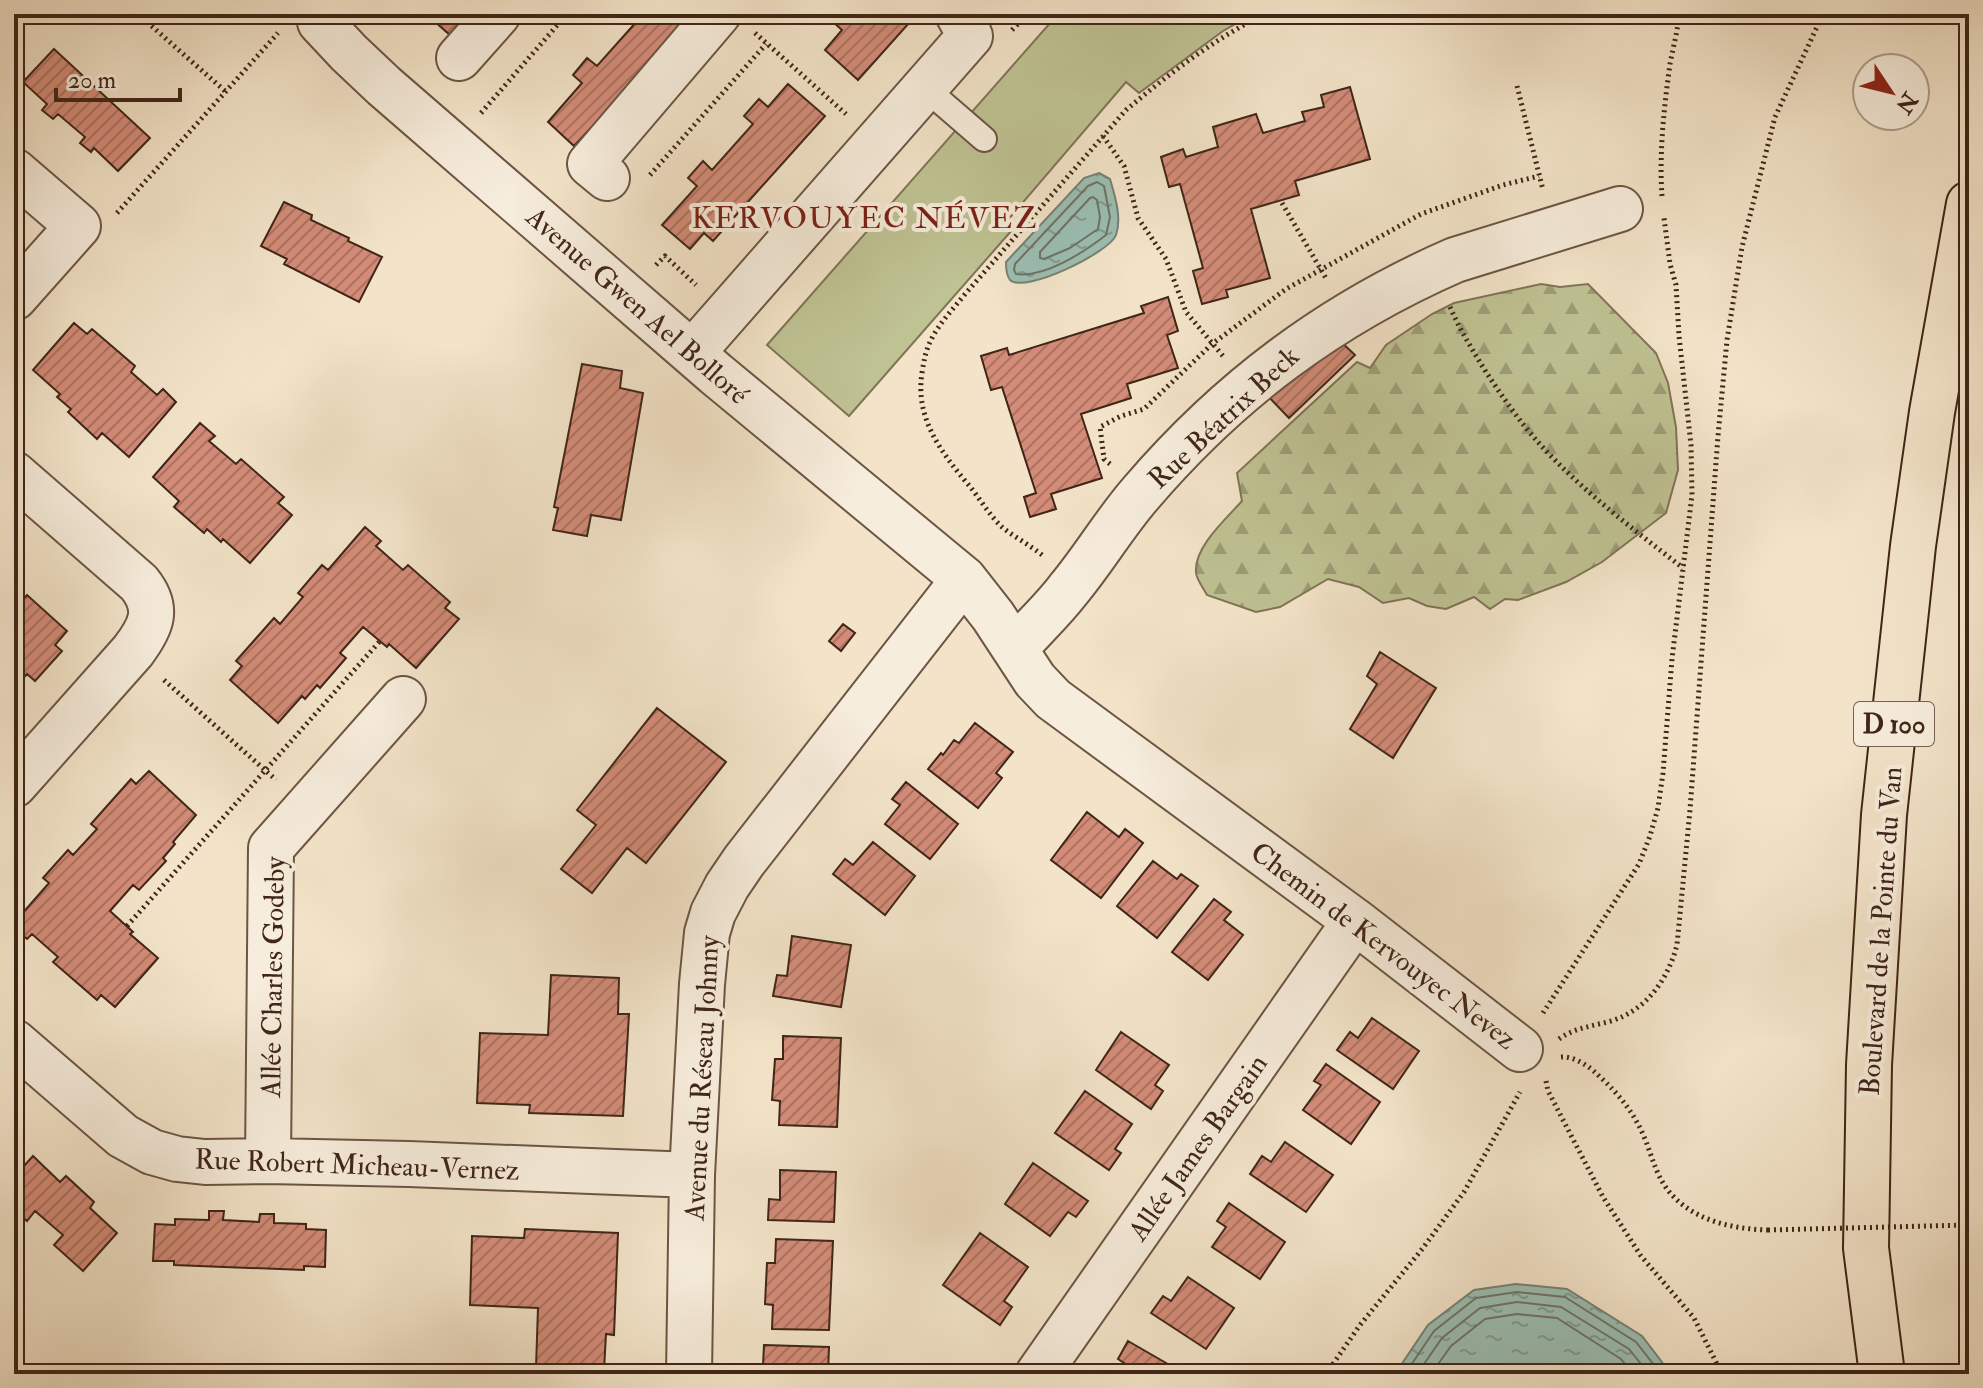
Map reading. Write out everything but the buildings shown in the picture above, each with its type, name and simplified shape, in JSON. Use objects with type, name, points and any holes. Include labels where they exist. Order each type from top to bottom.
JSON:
[{"type":"highway","name":"Boulevard de la Pointe du Van","points":[[1882,1374],[1866,1248],[1869,1065],[1884,815],[1913,546],[1969,204]]},
{"type":"highway","points":[[1866,1248],[1871,1374]]},
{"type":"street","points":[[459,58],[498,14]]},
{"type":"street","points":[[692,353],[970,36],[958,14]]},
{"type":"street","name":"Avenue Gwen Ael Bolloré","points":[[307,19],[692,353],[964,579]]},
{"type":"street","points":[[624,182],[590,164],[731,19]]},
{"type":"street","points":[[14,171],[78,226],[14,298]]},
{"type":"street","name":"Rue Béatrix Beck","points":[[1015,649],[1068,590],[1140,493],[1248,386],[1290,353],[1376,298],[1455,260],[1620,209]]},
{"type":"street","points":[[14,474],[139,583],[147,593],[151,616],[148,631],[133,651],[14,785]]},
{"type":"street","name":"Chemin de Kervouyec Nevez","points":[[964,579],[993,616],[1035,680],[1053,699],[1529,1053]]},
{"type":"street","name":"Avenue du Réseau Johnny","points":[[689,1374],[692,1175],[702,984],[707,933],[713,913],[744,861],[964,579]]},
{"type":"street","name":"Allée Charles Godeby","points":[[268,1161],[271,848],[403,699]]},
{"type":"street","name":"Allée James Bargain","points":[[1038,1374],[1355,921]]},
{"type":"street","name":"Rue Robert Micheau-Vernez","points":[[14,1042],[123,1136],[152,1152],[177,1159],[692,1175]]},
{"type":"lane","points":[[925,88],[984,139]]},
{"type":"path","points":[[14,31],[28,14]]},
{"type":"path","points":[[138,14],[225,91]]},
{"type":"path","points":[[480,115],[567,14]]},
{"type":"path","points":[[1068,590],[1044,557],[1001,525],[948,460],[926,422],[921,403],[926,351],[944,320],[1126,110],[1227,34],[1265,14]]},
{"type":"path","points":[[1326,1374],[1360,1325],[1464,1192],[1495,1141],[1529,1053],[1639,864],[1658,808],[1692,495],[1691,445],[1676,285],[1665,233],[1661,146],[1670,62],[1679,14]]},
{"type":"path","points":[[1529,1053],[1579,1029],[1622,1017],[1646,1001],[1660,986],[1672,963],[1677,945],[1690,810],[1727,340],[1742,247],[1775,117],[1823,14]]},
{"type":"path","points":[[78,226],[118,213],[225,91],[307,19]]},
{"type":"path","points":[[731,19],[766,44],[850,117]]},
{"type":"path","points":[[624,182],[766,44]]},
{"type":"path","points":[[1517,86],[1553,229]]},
{"type":"path","points":[[1103,136],[1124,166],[1138,218],[1166,259],[1186,312],[1248,386]]},
{"type":"path","points":[[1282,203],[1347,316]]},
{"type":"path","points":[[1436,269],[1469,346],[1536,440],[1608,509],[1684,569]]},
{"type":"path","points":[[127,926],[380,641]]},
{"type":"path","points":[[133,651],[306,808]]},
{"type":"path","points":[[1529,1053],[1603,1197],[1641,1256],[1694,1318],[1722,1374]]},
{"type":"path","name":"Chemin de Kervouyec Nevez","points":[[1529,1053],[1566,1056],[1586,1065],[1629,1108],[1662,1183],[1682,1204],[1697,1214],[1727,1226],[1768,1230],[1969,1225]]},
{"type":"green space","points":[[1043,14],[1253,14],[1223,31],[1139,93],[1126,82],[1007,221],[1012,230],[849,416],[767,345],[1051,22]]},
{"type":"green space","points":[[1541,284],[1560,287],[1588,284],[1656,353],[1668,383],[1676,427],[1678,470],[1666,513],[1602,562],[1566,582],[1518,600],[1505,599],[1490,609],[1474,597],[1446,609],[1427,606],[1409,598],[1383,603],[1359,587],[1328,579],[1280,607],[1256,612],[1207,595],[1196,575],[1197,563],[1205,543],[1242,501],[1237,473],[1357,362],[1370,368],[1386,345],[1432,314],[1454,303]]},
{"type":"water","points":[[1099,173],[1110,179],[1117,207],[1116,235],[1099,251],[1066,269],[1032,281],[1019,283],[1010,280],[1006,262],[1084,178]]},
{"type":"water","points":[[1516,1284],[1567,1289],[1642,1336],[1671,1374],[1395,1374],[1428,1325],[1474,1290]]},
{"type":"district","name":"KERVOUYEC NÉVEZ","points":[[865,218]]}]
